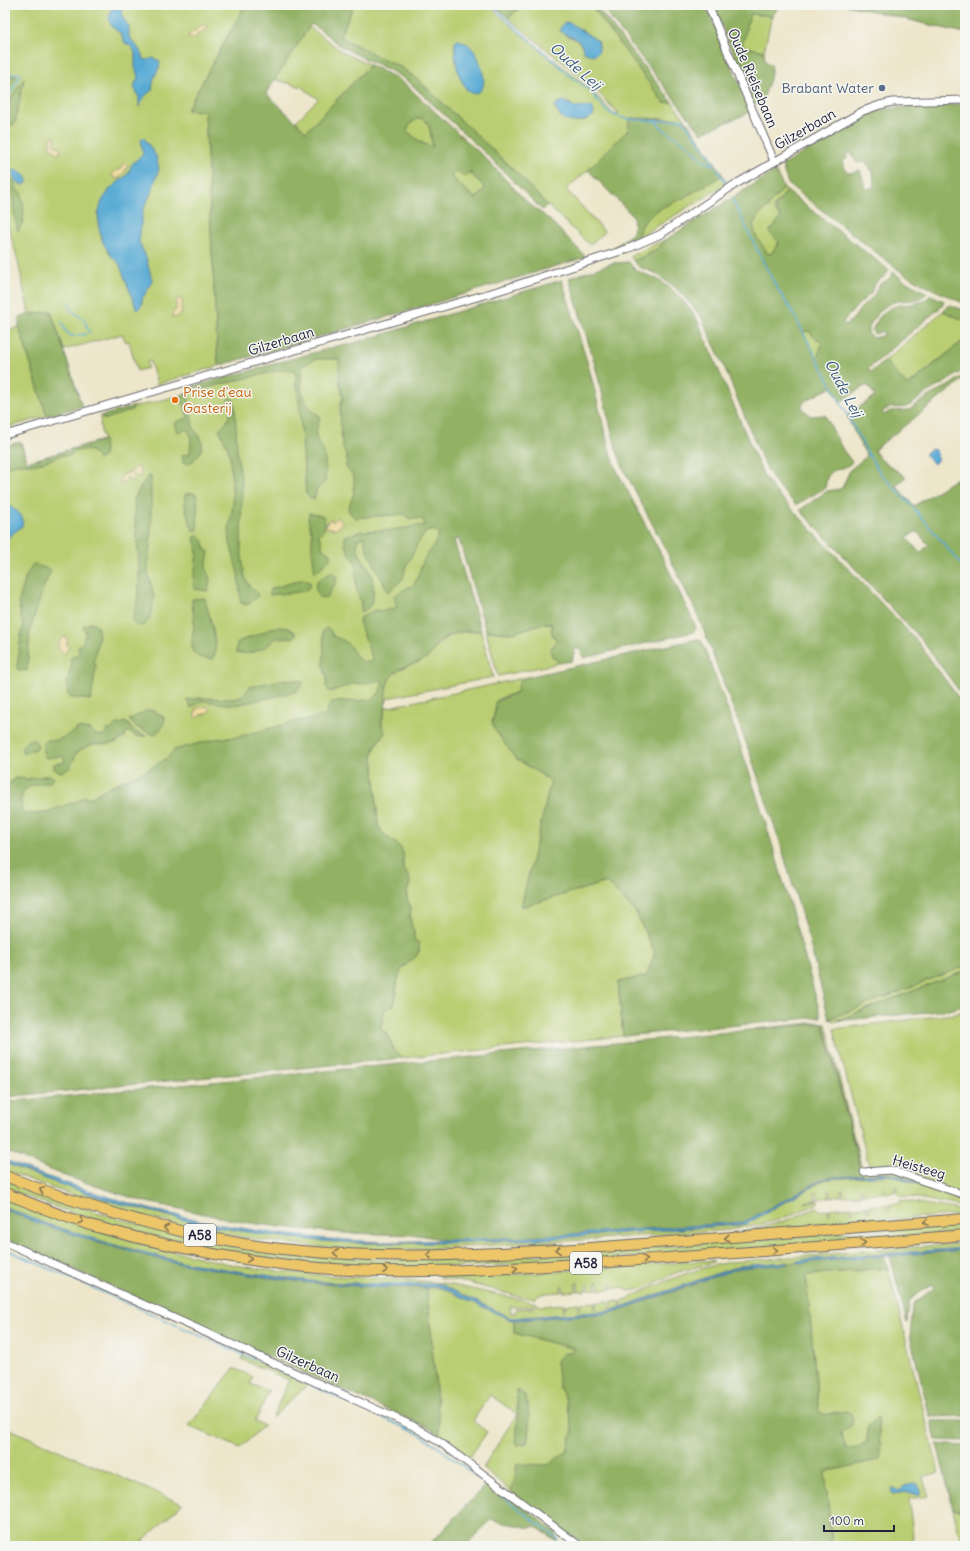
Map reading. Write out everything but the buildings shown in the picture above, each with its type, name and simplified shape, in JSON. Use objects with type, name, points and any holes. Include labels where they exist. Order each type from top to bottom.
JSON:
[{"type":"highway","name":"A58","points":[[5,1176],[60,1197],[104,1211],[183,1232],[246,1244],[349,1254],[449,1256],[493,1254],[965,1219]]},
{"type":"highway","name":"A58","points":[[5,1193],[55,1213],[99,1228],[144,1239],[239,1258],[308,1267],[346,1269],[394,1271],[472,1270],[634,1260],[965,1235]]},
{"type":"street","name":"Oude Rielsebaan","points":[[708,5],[774,161]]},
{"type":"street","name":"Gilzerbaan","points":[[5,435],[565,272],[589,260],[627,251],[661,234],[733,184],[863,111],[893,102],[965,100]]},
{"type":"street","name":"Heisteeg","points":[[864,1172],[891,1170],[965,1195]]},
{"type":"street","name":"Gilzerbaan","points":[[5,1242],[413,1426],[441,1443],[580,1546]]},
{"type":"green space","points":[[5,5],[245,5],[187,110],[204,111],[205,113],[218,366],[157,384],[150,361],[147,362],[148,368],[137,371],[129,341],[126,342],[122,334],[64,350],[51,311],[29,314],[17,257],[5,216]]},
{"type":"green space","points":[[245,5],[354,5],[340,36],[349,42],[402,68],[418,80],[516,172],[547,205],[542,210],[481,149],[410,83],[386,68],[352,53],[311,24],[266,93],[306,132],[370,65],[396,78],[407,86],[483,156],[528,203],[550,220],[586,257],[218,366],[205,113],[204,111],[187,110]],"holes":[[[421,118],[428,123],[433,147],[420,142],[407,131],[412,122]],[[457,170],[464,177],[470,172],[485,188],[476,199],[451,177]]]},
{"type":"green space","points":[[354,5],[488,5],[518,32],[582,82],[612,113],[617,115],[619,112],[615,110],[592,86],[508,18],[523,5],[591,5],[664,103],[672,102],[685,119],[630,118],[627,131],[588,170],[566,189],[605,232],[590,245],[547,205],[516,172],[418,80],[402,68],[349,42],[340,36]],"holes":[[[581,30],[598,41],[599,46],[584,53],[578,41],[565,35]],[[459,40],[472,49],[484,73],[466,89],[457,67],[455,42]],[[568,102],[574,107],[592,107],[556,111],[555,106]]]},
{"type":"green space","points":[[494,5],[523,5],[508,18]]},
{"type":"green space","points":[[591,5],[595,5],[672,102],[664,103]]},
{"type":"green space","points":[[600,5],[706,5],[751,112],[701,133]]},
{"type":"green space","points":[[713,5],[781,5],[781,7],[778,6],[772,16],[750,14],[742,46],[764,51],[765,61],[772,66],[770,79],[762,102],[759,105],[753,104]]},
{"type":"green space","points":[[846,5],[965,5],[965,33],[876,12]]},
{"type":"green space","points":[[749,14],[772,16],[764,51],[742,46]]},
{"type":"green space","points":[[309,27],[343,52],[370,65],[306,132],[296,121],[318,99],[302,87],[274,79]]},
{"type":"green space","points":[[17,75],[5,96],[5,77]]},
{"type":"green space","points":[[24,79],[15,123],[13,125],[5,124],[6,112],[10,100]]},
{"type":"green space","points":[[965,104],[965,304],[904,274],[788,184],[782,166],[867,115],[880,110],[917,106]],"holes":[[[849,152],[857,163],[866,161],[871,170],[873,170],[874,187],[866,189],[860,170],[851,173],[847,172],[842,162],[846,159]]]},
{"type":"green space","points":[[421,118],[425,120],[429,127],[433,148],[420,142],[407,131],[412,122]]},
{"type":"green space","points":[[630,118],[685,119],[723,175],[655,212],[644,222],[637,238],[614,247],[633,233],[633,216],[588,170],[627,131]]},
{"type":"green space","points":[[5,160],[8,161],[9,175],[17,186],[16,190],[21,192],[23,222],[18,231],[12,190],[5,183]]},
{"type":"green space","points":[[457,170],[463,176],[469,171],[485,188],[476,199],[451,177]]},
{"type":"green space","points":[[775,171],[784,188],[769,204],[768,208],[757,217],[753,225],[756,236],[768,254],[772,253],[779,242],[769,232],[781,218],[774,207],[787,191],[889,270],[885,276],[876,282],[871,293],[843,322],[846,325],[874,295],[879,285],[889,279],[893,272],[903,280],[927,293],[914,300],[889,304],[882,309],[871,323],[869,329],[868,334],[874,338],[884,335],[882,331],[875,334],[872,330],[879,318],[892,307],[917,303],[931,295],[944,301],[942,306],[868,369],[871,372],[885,361],[908,386],[965,339],[965,368],[951,379],[926,393],[911,405],[889,408],[882,412],[884,415],[890,411],[909,410],[965,374],[965,378],[874,450],[880,459],[906,477],[896,486],[914,506],[965,473],[965,699],[921,639],[800,510],[827,491],[840,489],[843,486],[850,470],[867,456],[847,416],[875,396],[868,385],[840,402],[832,387],[806,400],[802,405],[803,409],[811,416],[825,415],[843,450],[852,462],[846,467],[829,474],[825,488],[796,505],[776,484],[763,461],[723,364],[701,316],[675,287],[655,273],[639,267],[633,261],[654,252],[670,237]],"holes":[[[803,332],[811,332],[812,335],[822,342],[819,354],[816,356]],[[917,532],[929,545],[920,553],[907,538]]]},
{"type":"green space","points":[[723,175],[727,184],[637,238],[640,229],[649,216]]},
{"type":"green space","points":[[784,188],[787,191],[773,209],[781,218],[769,232],[779,242],[772,253],[768,254],[756,236],[753,225],[757,217]]},
{"type":"green space","points":[[670,237],[653,251],[633,261],[631,256]]},
{"type":"green space","points":[[629,262],[640,272],[658,279],[672,290],[682,300],[698,321],[758,463],[765,478],[774,490],[917,641],[965,707],[965,966],[829,1019],[809,940],[780,842],[747,745],[699,618],[667,552],[623,468],[616,448],[595,365],[569,278],[613,263]]},
{"type":"green space","points":[[562,280],[589,368],[609,448],[617,471],[662,556],[696,628],[693,632],[583,658],[580,649],[575,649],[572,661],[559,663],[553,657],[550,650],[557,641],[551,632],[553,626],[551,623],[544,623],[512,633],[486,631],[459,539],[454,540],[481,631],[457,633],[445,638],[440,641],[427,658],[402,668],[391,677],[388,682],[385,710],[381,721],[385,733],[377,743],[373,753],[378,825],[380,830],[399,846],[403,853],[403,869],[409,876],[410,884],[406,893],[411,908],[411,924],[414,931],[414,940],[419,943],[419,949],[416,957],[401,971],[398,979],[394,1005],[385,1009],[381,1023],[381,1029],[389,1036],[393,1049],[402,1058],[5,1097],[5,790],[12,780],[15,778],[27,779],[49,775],[54,778],[50,782],[31,786],[24,790],[21,799],[22,812],[32,814],[50,812],[78,801],[84,797],[92,797],[106,788],[147,770],[167,758],[174,750],[215,739],[237,737],[294,722],[325,716],[332,702],[372,700],[380,692],[383,681],[381,680],[361,684],[355,683],[330,692],[326,687],[327,678],[323,665],[323,631],[326,628],[330,630],[333,636],[347,643],[358,658],[363,662],[373,661],[359,622],[360,618],[375,610],[385,611],[397,607],[394,596],[408,587],[412,587],[417,579],[423,561],[437,539],[438,532],[433,530],[426,532],[418,543],[405,569],[403,579],[388,592],[367,549],[364,537],[358,539],[358,551],[370,571],[373,582],[373,598],[371,603],[368,608],[361,612],[361,602],[356,588],[355,560],[351,557],[345,544],[345,536],[362,531],[392,530],[425,525],[423,519],[408,518],[405,514],[355,518],[350,513],[348,509],[354,493],[354,477],[346,467],[347,457],[343,448],[340,405],[343,398],[339,379],[339,359],[315,359],[304,365],[302,372],[301,387],[305,400],[314,412],[320,416],[316,436],[322,448],[326,469],[325,482],[317,489],[314,499],[310,498],[306,494],[298,387],[296,387],[296,372],[291,370],[280,370],[201,389],[198,387],[192,389],[192,387],[341,345],[348,345]]},
{"type":"green space","points":[[950,305],[965,311],[965,321],[943,311]]},
{"type":"green space","points":[[51,311],[82,406],[47,416],[19,327],[19,319],[21,316]]},
{"type":"green space","points":[[943,311],[965,321],[965,339],[907,386],[885,361]]},
{"type":"green space","points":[[19,327],[47,416],[5,428],[5,331]]},
{"type":"green space","points":[[803,332],[811,332],[813,336],[822,342],[819,354],[816,356]]},
{"type":"green space","points":[[337,354],[380,485],[443,528],[401,669],[425,659],[445,638],[461,631],[481,631],[493,677],[388,698],[386,703],[235,750],[52,818],[5,817],[5,447],[21,442],[27,462],[103,440],[100,426],[101,416]]},
{"type":"green space","points":[[188,394],[193,427],[202,441],[202,448],[199,454],[190,464],[183,463],[182,455],[190,454],[191,436],[187,429],[178,432],[176,427],[176,422],[188,418],[181,397]]},
{"type":"green space","points":[[229,398],[233,399],[235,406],[237,453],[242,483],[241,549],[245,577],[248,584],[257,593],[257,597],[247,605],[241,603],[238,573],[230,543],[229,530],[233,504],[230,457],[227,446],[219,429],[228,420],[230,413]]},
{"type":"green space","points":[[134,406],[132,410],[104,420],[103,416],[101,416]]},
{"type":"green space","points":[[104,440],[104,456],[98,460],[93,453],[84,450],[75,452],[70,456],[64,455],[37,464],[15,464],[5,468],[5,446],[20,442],[27,462]]},
{"type":"green space","points":[[148,476],[151,476],[151,536],[148,573],[154,596],[149,620],[144,625],[137,626],[132,621],[136,606],[139,576],[134,500]]},
{"type":"green space","points":[[189,493],[196,494],[197,498],[198,530],[193,531],[185,504],[185,495]]},
{"type":"green space","points":[[309,513],[323,516],[325,527],[318,535],[321,539],[323,550],[330,552],[332,557],[315,573],[312,550],[312,534],[308,519]]},
{"type":"green space","points":[[200,536],[204,542],[205,549],[209,552],[206,567],[210,579],[208,591],[195,589],[193,585],[197,552],[194,537]]},
{"type":"green space","points":[[33,564],[51,570],[43,589],[30,630],[27,671],[18,670],[17,667],[21,634],[24,626],[21,619],[19,601],[26,576]]},
{"type":"green space","points":[[332,573],[337,577],[337,580],[328,597],[319,597],[315,587],[317,581]]},
{"type":"green space","points":[[304,579],[311,583],[308,589],[299,592],[270,595],[270,589]]},
{"type":"green space","points":[[205,598],[215,640],[215,655],[212,659],[197,656],[192,647],[194,620],[192,599]]},
{"type":"green space","points":[[93,622],[97,626],[99,636],[94,659],[96,667],[91,700],[71,698],[67,691],[68,677],[72,665],[70,661],[71,658],[79,654],[78,646],[84,641],[86,633],[83,626]]},
{"type":"green space","points":[[544,623],[552,624],[552,634],[557,641],[552,647],[551,654],[559,663],[498,676],[486,631],[512,633]]},
{"type":"green space","points":[[270,628],[289,628],[295,632],[296,635],[292,638],[276,638],[268,645],[253,652],[236,653],[237,643],[240,641],[264,632]]},
{"type":"green space","points":[[697,639],[701,640],[752,779],[795,922],[821,1017],[623,1036],[618,982],[646,976],[655,953],[636,913],[607,882],[521,907],[551,781],[515,758],[495,730],[492,722],[496,708],[495,702],[517,692],[519,683],[523,678]]},
{"type":"green space","points":[[523,678],[519,683],[517,692],[498,699],[493,718],[543,777],[551,781],[522,906],[607,882],[636,913],[655,953],[646,976],[618,982],[623,1036],[402,1058],[393,1049],[389,1036],[381,1029],[385,1009],[394,1005],[398,979],[401,971],[420,950],[414,940],[414,931],[411,924],[411,908],[407,899],[407,891],[410,884],[408,875],[403,869],[402,851],[398,846],[383,835],[378,825],[373,753],[384,731],[382,721],[385,708]]},
{"type":"green space","points":[[285,679],[303,681],[303,683],[297,691],[291,693],[236,705],[202,701],[191,708],[187,700],[200,698],[235,699],[242,696],[250,687]]},
{"type":"green space","points":[[151,710],[165,719],[162,728],[154,735],[138,728],[129,720]]},
{"type":"green space","points":[[126,722],[135,732],[146,736],[136,737],[130,732],[126,732],[125,737],[117,742],[109,744],[93,744],[80,750],[76,754],[70,768],[61,772],[53,768],[53,765],[56,763],[64,763],[65,761],[62,756],[46,758],[43,752],[43,743],[47,740],[57,740],[76,731],[77,728],[91,730],[99,736],[104,736],[106,735],[107,730],[110,730],[115,725]]},
{"type":"green space","points":[[32,739],[37,743],[38,747],[23,754],[23,745]]},
{"type":"green space","points":[[965,966],[965,971],[835,1021],[829,1019]]},
{"type":"green space","points":[[965,971],[965,1005],[950,1010],[835,1021]]},
{"type":"green space","points":[[965,1010],[965,1194],[870,1169],[834,1029],[955,1014]]},
{"type":"green space","points":[[820,1022],[826,1024],[862,1170],[891,1173],[862,1175],[824,1024],[821,1023],[754,1031],[754,1029]]},
{"type":"green space","points":[[823,1023],[862,1177],[826,1179],[741,1225],[583,1235],[451,1241],[419,1235],[342,1233],[280,1227],[243,1222],[142,1201],[62,1175],[5,1151],[5,1102]]},
{"type":"green space","points":[[5,1163],[51,1181],[110,1201],[200,1224],[265,1235],[319,1241],[358,1243],[438,1243],[543,1239],[746,1224],[825,1179],[871,1176],[890,1175],[965,1199],[965,1207],[901,1196],[897,1192],[897,1187],[895,1187],[895,1192],[884,1193],[884,1190],[886,1189],[884,1187],[883,1193],[862,1194],[863,1189],[860,1189],[861,1195],[843,1196],[843,1190],[841,1190],[841,1196],[831,1197],[830,1190],[827,1191],[830,1193],[830,1197],[819,1199],[816,1193],[814,1194],[817,1200],[804,1202],[819,1200],[816,1205],[778,1220],[729,1230],[427,1249],[383,1250],[319,1247],[253,1239],[158,1220],[91,1201],[5,1170]]},
{"type":"green space","points":[[5,1180],[39,1193],[107,1215],[142,1225],[212,1241],[283,1252],[367,1259],[451,1259],[619,1250],[965,1223],[965,1232],[543,1263],[456,1267],[369,1267],[283,1260],[177,1242],[107,1224],[39,1201],[5,1188]]},
{"type":"green space","points":[[5,1199],[42,1213],[146,1245],[234,1265],[317,1275],[443,1283],[537,1303],[532,1306],[510,1307],[511,1313],[516,1313],[515,1309],[532,1308],[539,1304],[541,1306],[564,1304],[563,1311],[565,1310],[565,1304],[569,1306],[569,1304],[578,1303],[578,1310],[580,1309],[580,1303],[595,1302],[594,1309],[596,1309],[596,1302],[610,1301],[609,1308],[611,1308],[612,1301],[620,1301],[620,1305],[622,1305],[622,1301],[628,1300],[634,1295],[667,1281],[698,1270],[731,1262],[965,1243],[965,1248],[804,1260],[797,1261],[798,1263],[789,1264],[788,1262],[738,1266],[610,1311],[511,1318],[440,1284],[318,1282],[243,1272],[178,1261],[111,1244],[41,1222],[5,1207]]},
{"type":"green space","points":[[901,1200],[965,1211],[965,1214],[745,1231],[782,1222],[817,1208],[822,1211],[828,1209],[828,1214],[830,1214],[829,1209],[851,1207],[850,1212],[853,1212],[852,1207],[867,1206],[867,1212],[869,1211],[869,1206],[888,1204],[888,1210],[890,1210],[890,1204],[898,1204]]},
{"type":"green space","points":[[5,1209],[56,1228],[108,1244],[160,1258],[212,1269],[318,1283],[372,1287],[427,1288],[440,1435],[429,1428],[5,1239]]},
{"type":"green space","points":[[965,1250],[965,1416],[930,1417],[910,1336],[913,1304],[934,1288],[932,1284],[911,1299],[909,1302],[907,1323],[890,1256]]},
{"type":"green space","points":[[884,1256],[888,1268],[806,1275],[819,1413],[824,1415],[847,1411],[852,1416],[853,1422],[851,1426],[841,1433],[846,1448],[854,1449],[867,1442],[868,1426],[878,1417],[881,1459],[825,1472],[832,1546],[583,1546],[511,1492],[517,1464],[548,1465],[567,1451],[573,1430],[566,1400],[559,1386],[556,1362],[564,1353],[569,1353],[575,1349],[514,1333],[514,1320],[611,1313],[698,1283],[698,1280],[746,1266]]},
{"type":"green space","points":[[713,1260],[713,1262],[675,1273],[642,1289],[629,1291],[622,1287],[612,1289],[612,1282],[610,1284],[611,1289],[599,1290],[599,1282],[596,1282],[597,1290],[588,1290],[589,1286],[587,1284],[585,1286],[587,1287],[585,1291],[578,1291],[578,1283],[576,1283],[576,1291],[563,1292],[563,1287],[561,1287],[561,1292],[544,1293],[535,1298],[520,1297],[469,1283],[440,1278],[440,1276],[519,1274]]},
{"type":"green space","points":[[888,1268],[939,1473],[924,1476],[928,1496],[909,1499],[914,1546],[832,1546],[825,1472],[881,1459],[878,1418],[868,1426],[867,1442],[854,1449],[846,1448],[836,1412],[824,1415],[819,1413],[806,1275]]},
{"type":"green space","points":[[427,1288],[441,1288],[514,1320],[514,1333],[575,1349],[569,1353],[559,1386],[566,1400],[573,1430],[567,1451],[548,1465],[517,1464],[511,1492],[483,1467],[517,1414],[490,1395],[473,1421],[487,1432],[470,1457],[440,1435]],"holes":[[[528,1404],[529,1431],[527,1443],[517,1445],[518,1414],[516,1405]]]},
{"type":"green space","points":[[244,1356],[307,1385],[272,1418],[289,1380],[241,1359]]},
{"type":"green space","points":[[234,1368],[253,1377],[250,1384],[269,1391],[255,1422],[264,1425],[240,1448],[189,1426]]},
{"type":"green space","points":[[516,1390],[525,1395],[529,1413],[529,1431],[527,1443],[516,1445],[518,1414]]},
{"type":"green space","points":[[931,1421],[965,1421],[965,1441],[936,1440]]},
{"type":"green space","points":[[5,1427],[182,1504],[138,1546],[5,1546]]},
{"type":"green space","points":[[937,1444],[965,1446],[965,1511],[953,1509]]},
{"type":"green space","points":[[489,1481],[556,1532],[557,1541],[535,1526],[530,1528],[490,1520],[466,1546],[428,1546]]},
{"type":"green space","points":[[953,1509],[965,1511],[965,1546],[962,1546]]},
{"type":"sand","points":[[204,24],[207,29],[198,34],[196,38],[189,38],[189,34]]},
{"type":"sand","points":[[55,136],[56,138],[54,145],[60,147],[61,149],[59,154],[57,154],[54,149],[49,147],[52,137]]},
{"type":"sand","points":[[126,163],[128,165],[124,173],[118,179],[114,178],[112,175],[114,172],[122,168]]},
{"type":"sand","points":[[178,298],[183,301],[181,307],[182,313],[173,318],[172,315],[176,309],[176,301]]},
{"type":"sand","points":[[136,467],[140,468],[140,477],[133,475],[132,482],[127,477],[124,483],[119,484],[123,475],[132,472]]},
{"type":"sand","points":[[337,517],[342,522],[341,526],[335,529],[325,527],[329,520],[331,519],[333,522]]},
{"type":"sand","points":[[64,637],[68,640],[66,645],[69,647],[64,654],[58,647],[60,640]]},
{"type":"sand","points":[[207,706],[210,709],[208,713],[201,715],[198,718],[194,716],[197,708]]},
{"type":"water","points":[[117,5],[121,6],[122,16],[129,27],[129,37],[139,49],[144,59],[147,60],[153,58],[160,61],[159,68],[154,78],[152,90],[145,96],[139,107],[139,98],[134,87],[138,77],[135,67],[135,52],[131,46],[125,43],[120,33],[112,27],[109,20],[111,10]]},
{"type":"water","points":[[565,22],[570,23],[598,41],[599,49],[597,54],[591,55],[584,52],[578,40],[560,31]]},
{"type":"water","points":[[459,40],[471,47],[480,63],[484,77],[481,89],[477,93],[470,93],[462,82],[456,62],[455,49],[455,42]]},
{"type":"water","points":[[564,101],[574,107],[592,107],[594,112],[593,116],[576,122],[566,120],[558,113],[555,107],[557,103]]},
{"type":"water","points":[[144,138],[156,156],[159,169],[151,193],[143,210],[139,242],[146,257],[152,280],[142,299],[142,305],[137,310],[119,263],[112,257],[103,243],[99,229],[98,214],[102,201],[110,189],[128,174],[132,164],[143,154],[141,139]]},
{"type":"water","points":[[14,170],[24,175],[27,183],[22,185],[15,180],[12,173]]},
{"type":"water","points":[[931,449],[936,450],[938,459],[934,464],[926,456],[926,453]]},
{"type":"water","points":[[5,505],[16,510],[23,520],[22,526],[5,540]]},
{"type":"water","points":[[5,1160],[92,1192],[149,1209],[216,1224],[272,1233],[327,1239],[382,1242],[515,1238],[744,1222],[825,1178],[890,1173],[965,1199],[890,1175],[825,1179],[746,1224],[543,1239],[438,1243],[358,1243],[319,1241],[265,1235],[200,1224],[110,1201],[51,1181],[5,1163]]},
{"type":"water","points":[[5,1207],[41,1222],[111,1244],[172,1260],[243,1272],[318,1282],[440,1284],[511,1318],[610,1311],[739,1266],[786,1262],[789,1264],[739,1268],[610,1313],[511,1320],[440,1287],[384,1287],[312,1283],[243,1274],[171,1262],[103,1244],[35,1222],[5,1209]]},
{"type":"water","points":[[965,1248],[965,1250],[797,1263],[797,1261],[804,1260]]},
{"type":"water","points":[[914,1484],[919,1486],[921,1491],[919,1495],[907,1492],[892,1494],[891,1492],[893,1488],[900,1491],[904,1486]]},
{"type":"waterway","name":"Oude Leij","points":[[491,5],[569,75],[589,90],[607,111],[616,116],[627,119],[656,121],[667,132],[689,146],[703,160],[714,164],[726,183]]},
{"type":"waterway","points":[[5,75],[18,73],[21,75],[5,101]]},
{"type":"waterway","name":"Oude Leij","points":[[656,121],[682,119],[707,151],[714,164]]},
{"type":"waterway","name":"Oude Leij","points":[[732,199],[773,281],[794,315],[867,452],[881,474],[912,506],[965,569]]},
{"type":"waterway","points":[[69,302],[70,309],[84,320],[90,333]]},
{"type":"waterway","points":[[62,322],[65,330],[71,336],[86,334]]},
{"type":"waterway","points":[[5,1249],[271,1367]]},
{"type":"waterway","points":[[278,1370],[419,1434],[484,1482]]},
{"type":"waterway","points":[[486,1484],[557,1538],[558,1546]]},
{"type":"place","name":"Brabant Water","points":[[882,88]]},
{"type":"place","name":"Prise d'eau Gasterij","points":[[175,400]]}]
